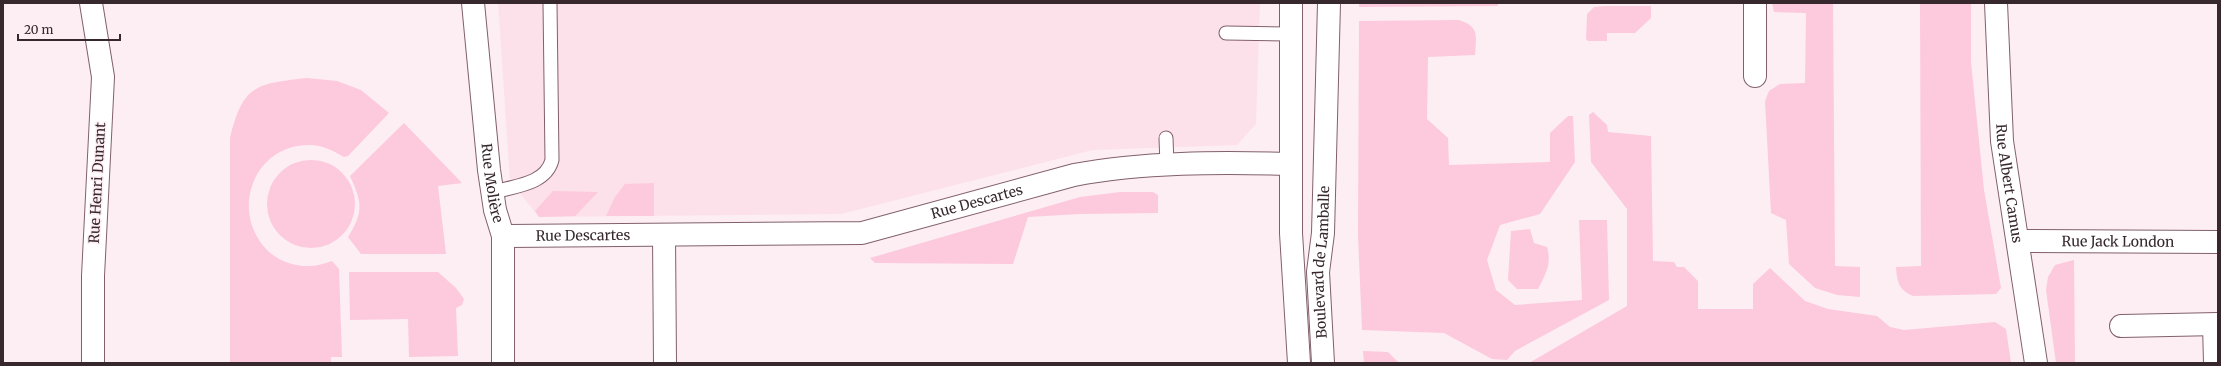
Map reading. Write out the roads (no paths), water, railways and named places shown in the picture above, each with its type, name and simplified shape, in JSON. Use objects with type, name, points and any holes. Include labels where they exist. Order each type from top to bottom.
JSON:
[{"type":"street","name":"Rue Henri Dunant","points":[[91,3],[103,77],[93,276],[93,363]]},
{"type":"street","name":"Rue Molière","points":[[473,3],[483,118],[494,192],[495,210],[503,236],[503,363]]},
{"type":"street","name":"Boulevard de Lamballe","points":[[1291,3],[1289,34],[1289,164],[1294,308],[1299,363]]},
{"type":"street","name":"Boulevard de Lamballe","points":[[1323,363],[1318,272],[1323,233],[1323,162],[1329,3]]},
{"type":"street","points":[[1755,3],[1755,76]]},
{"type":"street","name":"Rue Albert Camus","points":[[1996,3],[2002,141],[2036,363]]},
{"type":"street","points":[[1289,164],[1323,162]]},
{"type":"street","name":"Rue Descartes","points":[[503,236],[862,233],[1074,175],[1103,170],[1167,165],[1289,164]]},
{"type":"street","points":[[664,235],[665,363]]},
{"type":"street","name":"Rue Jack London","points":[[2018,240],[2218,242]]},
{"type":"street","points":[[2121,326],[2216,324],[2215,363]]},
{"type":"lane","points":[[494,192],[541,178],[550,169],[552,160],[550,3]]},
{"type":"lane","points":[[1226,33],[1289,34]]},
{"type":"lane","points":[[1166,138],[1167,165]]}]
